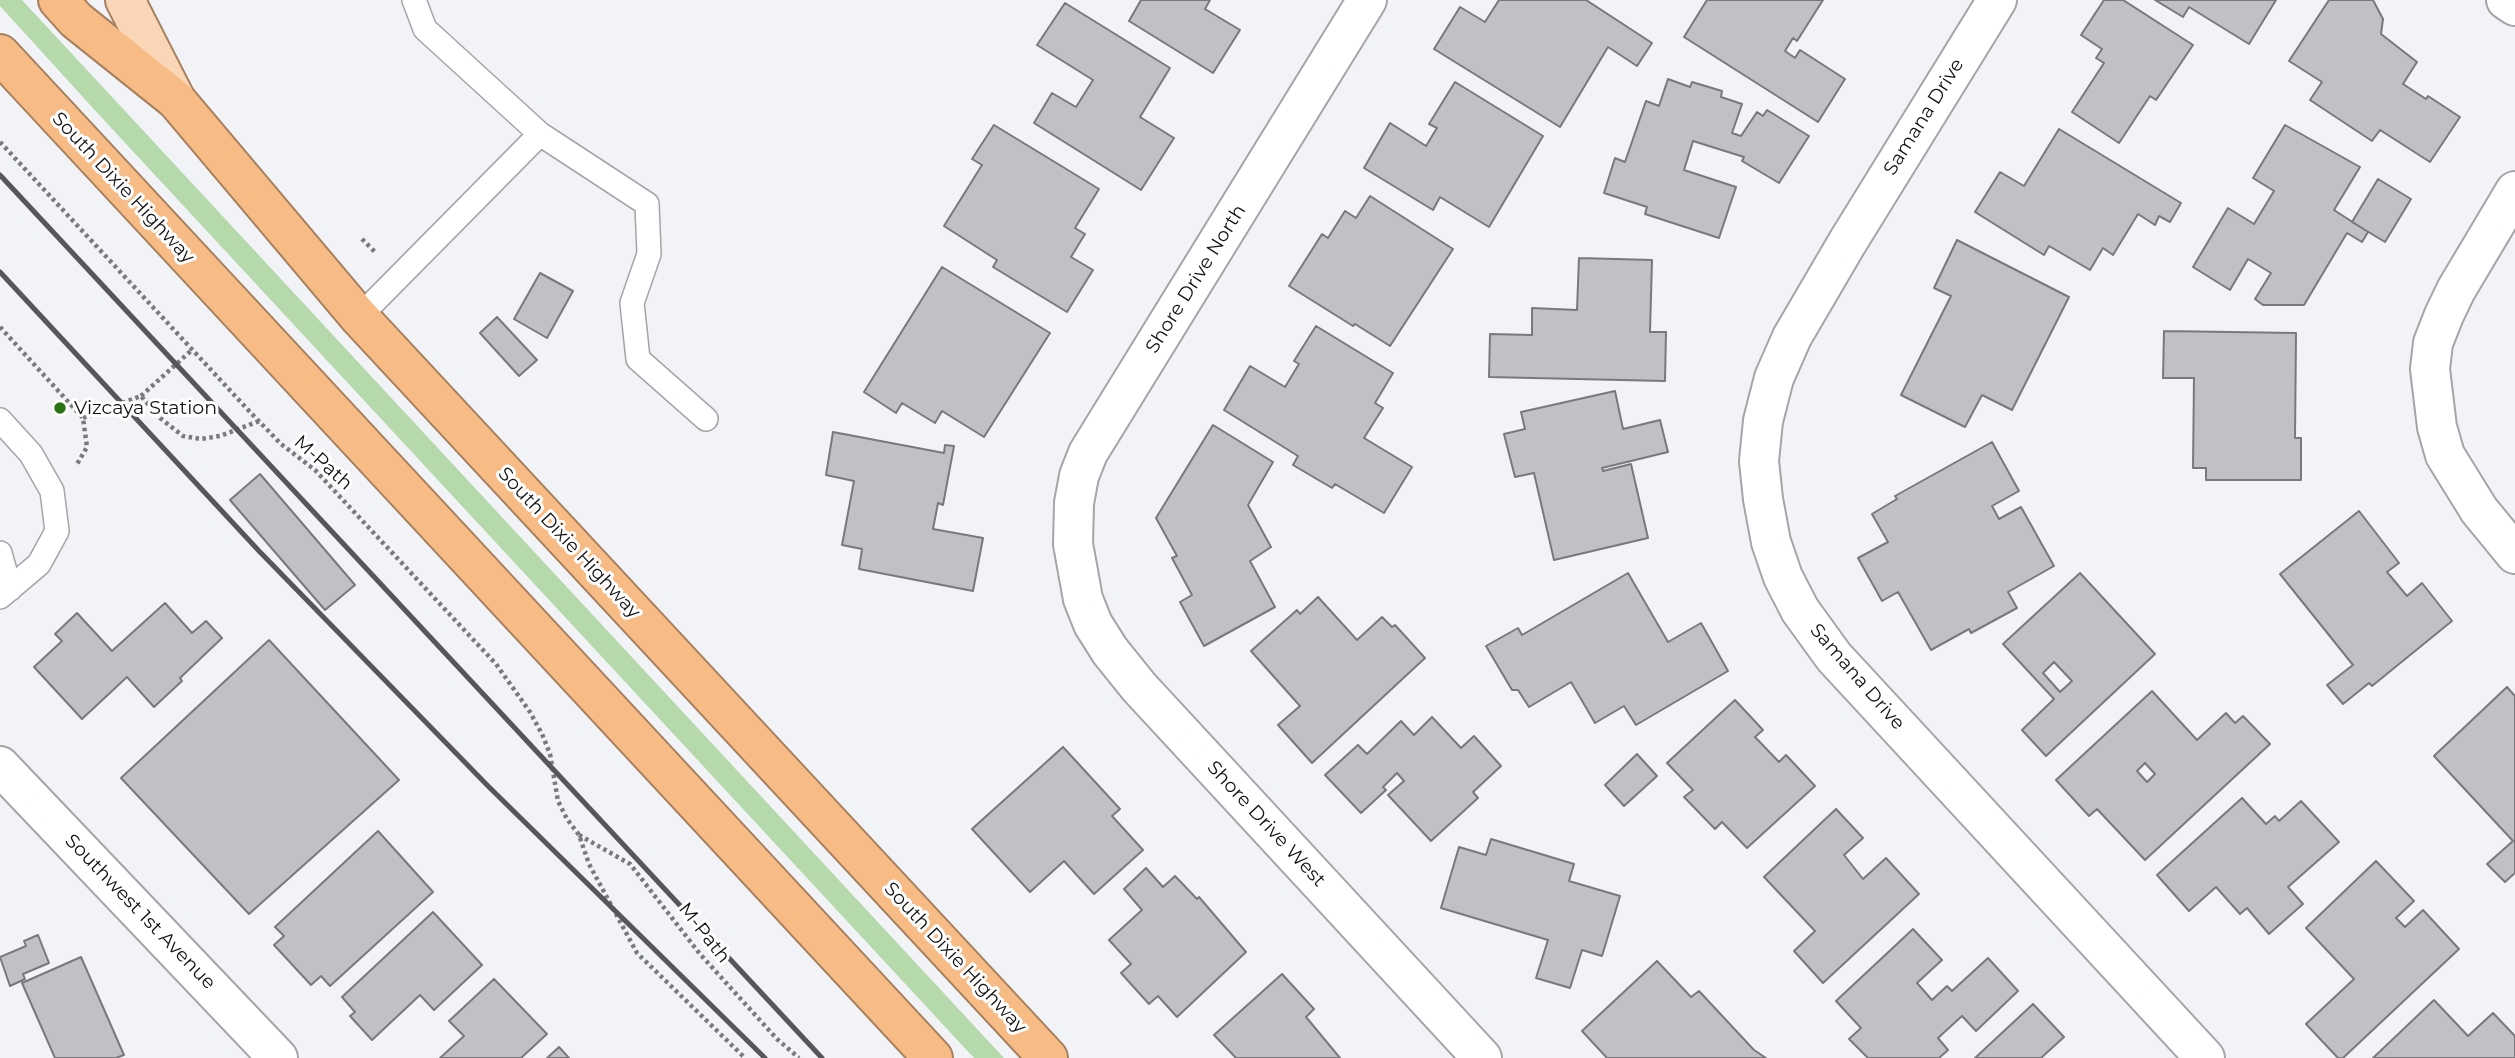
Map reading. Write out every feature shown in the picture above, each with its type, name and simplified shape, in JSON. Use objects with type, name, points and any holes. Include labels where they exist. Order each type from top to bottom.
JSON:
[{"type":"highway","points":[[58,0],[76,20],[176,100]]},
{"type":"highway","name":"South Dixie Highway","points":[[0,54],[933,1058]]},
{"type":"highway","name":"South Dixie Highway","points":[[176,100],[359,317],[1048,1058]]},
{"type":"main road","name":"South Dixie Highway","points":[[125,0],[176,100]]},
{"type":"street","name":"Shore Drive North","points":[[1077,573],[1073,544],[1074,503],[1079,476],[1088,453],[1367,0]]},
{"type":"street","name":"Samana Drive","points":[[1997,0],[1847,243],[1792,337],[1774,379],[1763,421],[1759,461],[1771,542],[1794,599],[1834,657],[2205,1058]]},
{"type":"street","points":[[2506,0],[2515,6]]},
{"type":"street","points":[[2515,191],[2444,315],[2433,343],[2430,369],[2437,427],[2445,455],[2479,510],[2515,554]]},
{"type":"street","name":"Shore Drive West","points":[[1077,573],[1093,624],[1110,651],[1139,687],[1482,1058]]},
{"type":"street","name":"Southwest 1st Avenue","points":[[0,766],[278,1058]]},
{"type":"lane","points":[[414,0],[425,29],[540,134],[647,204],[649,254],[632,303],[638,359],[706,419]]},
{"type":"lane","points":[[359,317],[540,134]]},
{"type":"lane","points":[[0,421],[31,454],[52,491],[57,531],[39,564],[5,593]]},
{"type":"lane","points":[[0,553],[5,593]]},
{"type":"path","name":"M-Path","points":[[0,142],[259,421],[281,444],[315,470],[496,664],[542,734],[550,754],[558,801],[566,818],[579,835],[589,864],[637,953],[745,1058]]},
{"type":"path","points":[[0,327],[83,418],[87,447],[78,464]]},
{"type":"path","points":[[83,418],[141,396],[193,349]]},
{"type":"path","points":[[141,396],[160,418],[183,436],[201,439],[220,436],[259,421]]},
{"type":"path","name":"M-Path","points":[[579,835],[630,864],[700,954],[777,1039],[799,1058]]},
{"type":"green space","points":[[0,0],[22,0],[1004,1058],[974,1058],[102,118],[0,6]]},
{"type":"building","points":[[1141,0],[1210,0],[1205,9],[1240,30],[1213,73],[1129,21]]},
{"type":"building","points":[[1499,0],[1586,0],[1652,43],[1637,66],[1608,47],[1560,127],[1434,49],[1460,7],[1485,22]]},
{"type":"building","points":[[1707,0],[1823,0],[1797,41],[1793,38],[1785,51],[1795,58],[1800,50],[1845,79],[1818,122],[1684,37]]},
{"type":"building","points":[[2104,0],[2123,0],[2193,45],[2156,100],[2150,96],[2119,143],[2072,112],[2104,63],[2096,58],[2102,49],[2081,35]]},
{"type":"building","points":[[2155,0],[2276,0],[2249,44],[2189,7],[2183,17]]},
{"type":"building","points":[[2329,0],[2373,0],[2383,19],[2381,34],[2417,62],[2403,84],[2426,99],[2428,96],[2460,117],[2430,162],[2380,130],[2372,141],[2310,100],[2322,82],[2289,61]]},
{"type":"building","points":[[1065,3],[1170,68],[1140,117],[1174,138],[1141,190],[1034,123],[1052,93],[1076,107],[1093,80],[1037,45]]},
{"type":"building","points":[[1668,79],[1690,87],[1692,82],[1722,91],[1721,97],[1742,104],[1732,133],[1741,136],[1757,112],[1763,116],[1767,110],[1809,136],[1779,183],[1742,161],[1744,157],[1693,141],[1684,170],[1736,187],[1719,238],[1645,214],[1647,207],[1604,193],[1615,158],[1625,162],[1646,101],[1659,106]]},
{"type":"building","points":[[1455,82],[1543,136],[1489,227],[1440,197],[1433,210],[1364,168],[1390,123],[1426,146],[1437,128],[1429,124]]},
{"type":"building","points":[[994,125],[1099,189],[1075,228],[1085,234],[1071,257],[1093,270],[1067,312],[993,267],[997,260],[944,226],[982,165],[972,159]]},
{"type":"building","points":[[2285,125],[2360,167],[2334,210],[2368,232],[2362,242],[2347,233],[2304,305],[2263,305],[2255,299],[2271,273],[2248,259],[2230,290],[2193,267],[2228,208],[2254,224],[2274,191],[2253,178]]},
{"type":"building","points":[[2059,129],[2181,203],[2170,222],[2159,216],[2155,225],[2138,214],[2113,255],[2103,248],[2090,270],[2049,246],[2044,255],[1975,212],[2000,172],[2024,186]]},
{"type":"building","points":[[2378,179],[2411,199],[2385,242],[2352,222]]},
{"type":"building","points":[[1370,196],[1453,249],[1390,346],[1289,286],[1322,234],[1328,238],[1345,211],[1356,218]]},
{"type":"building","points":[[1957,240],[2069,297],[2012,410],[1982,395],[1965,427],[1901,395],[1951,296],[1934,288]]},
{"type":"building","points":[[1579,258],[1652,260],[1650,332],[1666,332],[1665,381],[1489,377],[1490,334],[1532,335],[1532,308],[1577,310]]},
{"type":"building","points":[[942,267],[1050,333],[984,437],[942,411],[935,423],[902,403],[896,413],[864,392]]},
{"type":"building","points":[[540,273],[573,291],[547,338],[514,319]]},
{"type":"building","points":[[497,317],[537,360],[519,376],[480,333]]},
{"type":"building","points":[[1316,326],[1393,373],[1375,403],[1383,408],[1364,438],[1412,467],[1384,513],[1335,484],[1332,488],[1293,465],[1298,456],[1224,410],[1250,366],[1285,387],[1299,364],[1294,361]]},
{"type":"building","points":[[2164,331],[2296,333],[2295,438],[2301,438],[2301,480],[2206,480],[2206,468],[2193,468],[2194,378],[2163,378]]},
{"type":"building","points":[[1615,391],[1623,429],[1660,420],[1668,452],[1602,468],[1603,471],[1631,464],[1648,538],[1554,560],[1534,473],[1515,477],[1504,434],[1525,429],[1521,412]]},
{"type":"building","points":[[1213,425],[1273,462],[1248,505],[1271,547],[1250,561],[1275,607],[1204,646],[1180,602],[1192,595],[1172,558],[1177,556],[1156,518]]},
{"type":"building","points":[[833,432],[944,453],[945,445],[954,446],[943,505],[938,503],[933,529],[983,538],[973,591],[859,569],[862,549],[842,545],[854,481],[826,475]]},
{"type":"building","points":[[1992,442],[2019,491],[1992,506],[1999,519],[2021,507],[2054,566],[2008,592],[2017,608],[1971,633],[1969,629],[1931,650],[1898,592],[1882,601],[1858,558],[1888,542],[1872,514],[1897,499],[1895,496]]},
{"type":"building","points":[[260,474],[355,585],[325,610],[230,500]]},
{"type":"building","points":[[2359,511],[2399,563],[2387,572],[2407,596],[2422,583],[2452,621],[2372,686],[2369,683],[2343,704],[2327,685],[2353,665],[2280,574]]},
{"type":"building","points":[[1628,573],[1668,642],[1701,623],[1728,671],[1636,725],[1624,706],[1595,723],[1571,682],[1529,707],[1518,690],[1512,690],[1486,646],[1518,628],[1522,635]]},
{"type":"building","points":[[2080,573],[2155,654],[2046,756],[2022,730],[2054,699],[2003,644]],"holes":[[[2054,662],[2072,681],[2060,692],[2043,673]]]},
{"type":"building","points":[[1318,597],[1357,640],[1382,617],[1392,627],[1395,625],[1425,658],[1312,763],[1278,725],[1300,706],[1251,651],[1297,610],[1300,614]]},
{"type":"building","points":[[165,603],[192,633],[206,621],[222,638],[154,707],[127,677],[82,719],[34,667],[62,641],[55,634],[77,613],[112,651]]},
{"type":"building","points":[[269,640],[399,780],[249,914],[121,778]]},
{"type":"building","points":[[2507,687],[2515,696],[2515,873],[2505,882],[2487,864],[2513,841],[2434,756]]},
{"type":"building","points":[[2152,691],[2197,740],[2226,713],[2235,723],[2243,716],[2270,744],[2145,860],[2097,809],[2089,816],[2056,780]],"holes":[[[2145,763],[2155,774],[2147,782],[2137,771]]]},
{"type":"building","points":[[1735,700],[1763,730],[1755,737],[1779,762],[1786,755],[1815,786],[1747,848],[1722,822],[1715,829],[1684,797],[1693,790],[1667,763]]},
{"type":"building","points":[[1432,717],[1461,748],[1474,736],[1501,766],[1473,792],[1478,798],[1431,841],[1388,795],[1404,781],[1397,773],[1383,787],[1386,790],[1361,813],[1325,775],[1358,745],[1367,754],[1401,721],[1414,735]]},
{"type":"building","points":[[1063,747],[1120,809],[1112,816],[1143,850],[1094,894],[1064,861],[1030,892],[972,829]]},
{"type":"building","points":[[1637,754],[1657,776],[1624,806],[1605,785]]},
{"type":"building","points":[[2242,798],[2266,824],[2275,816],[2279,821],[2301,801],[2339,842],[2288,887],[2303,904],[2269,934],[2247,908],[2240,914],[2216,887],[2189,911],[2157,875]]},
{"type":"building","points":[[1836,809],[1863,838],[1844,855],[1863,879],[1886,858],[1919,894],[1823,983],[1794,951],[1815,931],[1764,877]]},
{"type":"building","points":[[378,831],[433,892],[330,986],[321,976],[311,985],[274,945],[284,936],[275,927]]},
{"type":"building","points":[[1491,839],[1574,864],[1569,881],[1620,896],[1602,956],[1582,950],[1570,988],[1536,978],[1548,940],[1441,908],[1459,847],[1486,855]]},
{"type":"building","points":[[2376,861],[2414,901],[2396,918],[2405,927],[2423,910],[2459,949],[2343,1058],[2338,1058],[2306,1024],[2354,979],[2306,928]]},
{"type":"building","points":[[1146,868],[1163,887],[1175,876],[1197,899],[1199,897],[1246,952],[1177,1017],[1158,996],[1149,1004],[1121,973],[1131,964],[1109,940],[1142,910],[1124,889]]},
{"type":"building","points":[[433,912],[482,965],[434,1010],[420,995],[372,1040],[350,1016],[355,1012],[342,997]]},
{"type":"building","points":[[1913,929],[1942,960],[1917,983],[1932,1000],[1947,986],[1952,991],[1988,958],[2018,991],[1976,1031],[1962,1016],[1938,1038],[1948,1050],[1939,1058],[1868,1058],[1849,1039],[1861,1028],[1836,1001]]},
{"type":"building","points":[[38,935],[49,963],[23,974],[25,979],[10,986],[0,957],[26,946],[24,941]]},
{"type":"building","points":[[81,957],[124,1055],[116,1058],[55,1058],[22,983]]},
{"type":"building","points":[[1657,961],[1691,997],[1699,991],[1754,1050],[1766,1058],[1607,1058],[1582,1031]]},
{"type":"building","points":[[1282,974],[1314,1009],[1306,1017],[1340,1058],[1236,1058],[1214,1035]]},
{"type":"building","points":[[494,979],[547,1034],[521,1058],[440,1058],[464,1036],[449,1021]]},
{"type":"building","points":[[2434,1000],[2468,1036],[2493,1013],[2515,1036],[2515,1058],[2373,1058]]},
{"type":"building","points":[[2033,1004],[2064,1037],[2041,1058],[1975,1058]]},
{"type":"building","points":[[559,1047],[569,1058],[547,1058]]},
{"type":"railway","points":[[0,175],[822,1058]]},
{"type":"railway","points":[[0,272],[259,551],[488,786],[765,1058]]},
{"type":"place","name":"Vizcaya Station","points":[[60,408]]}]
